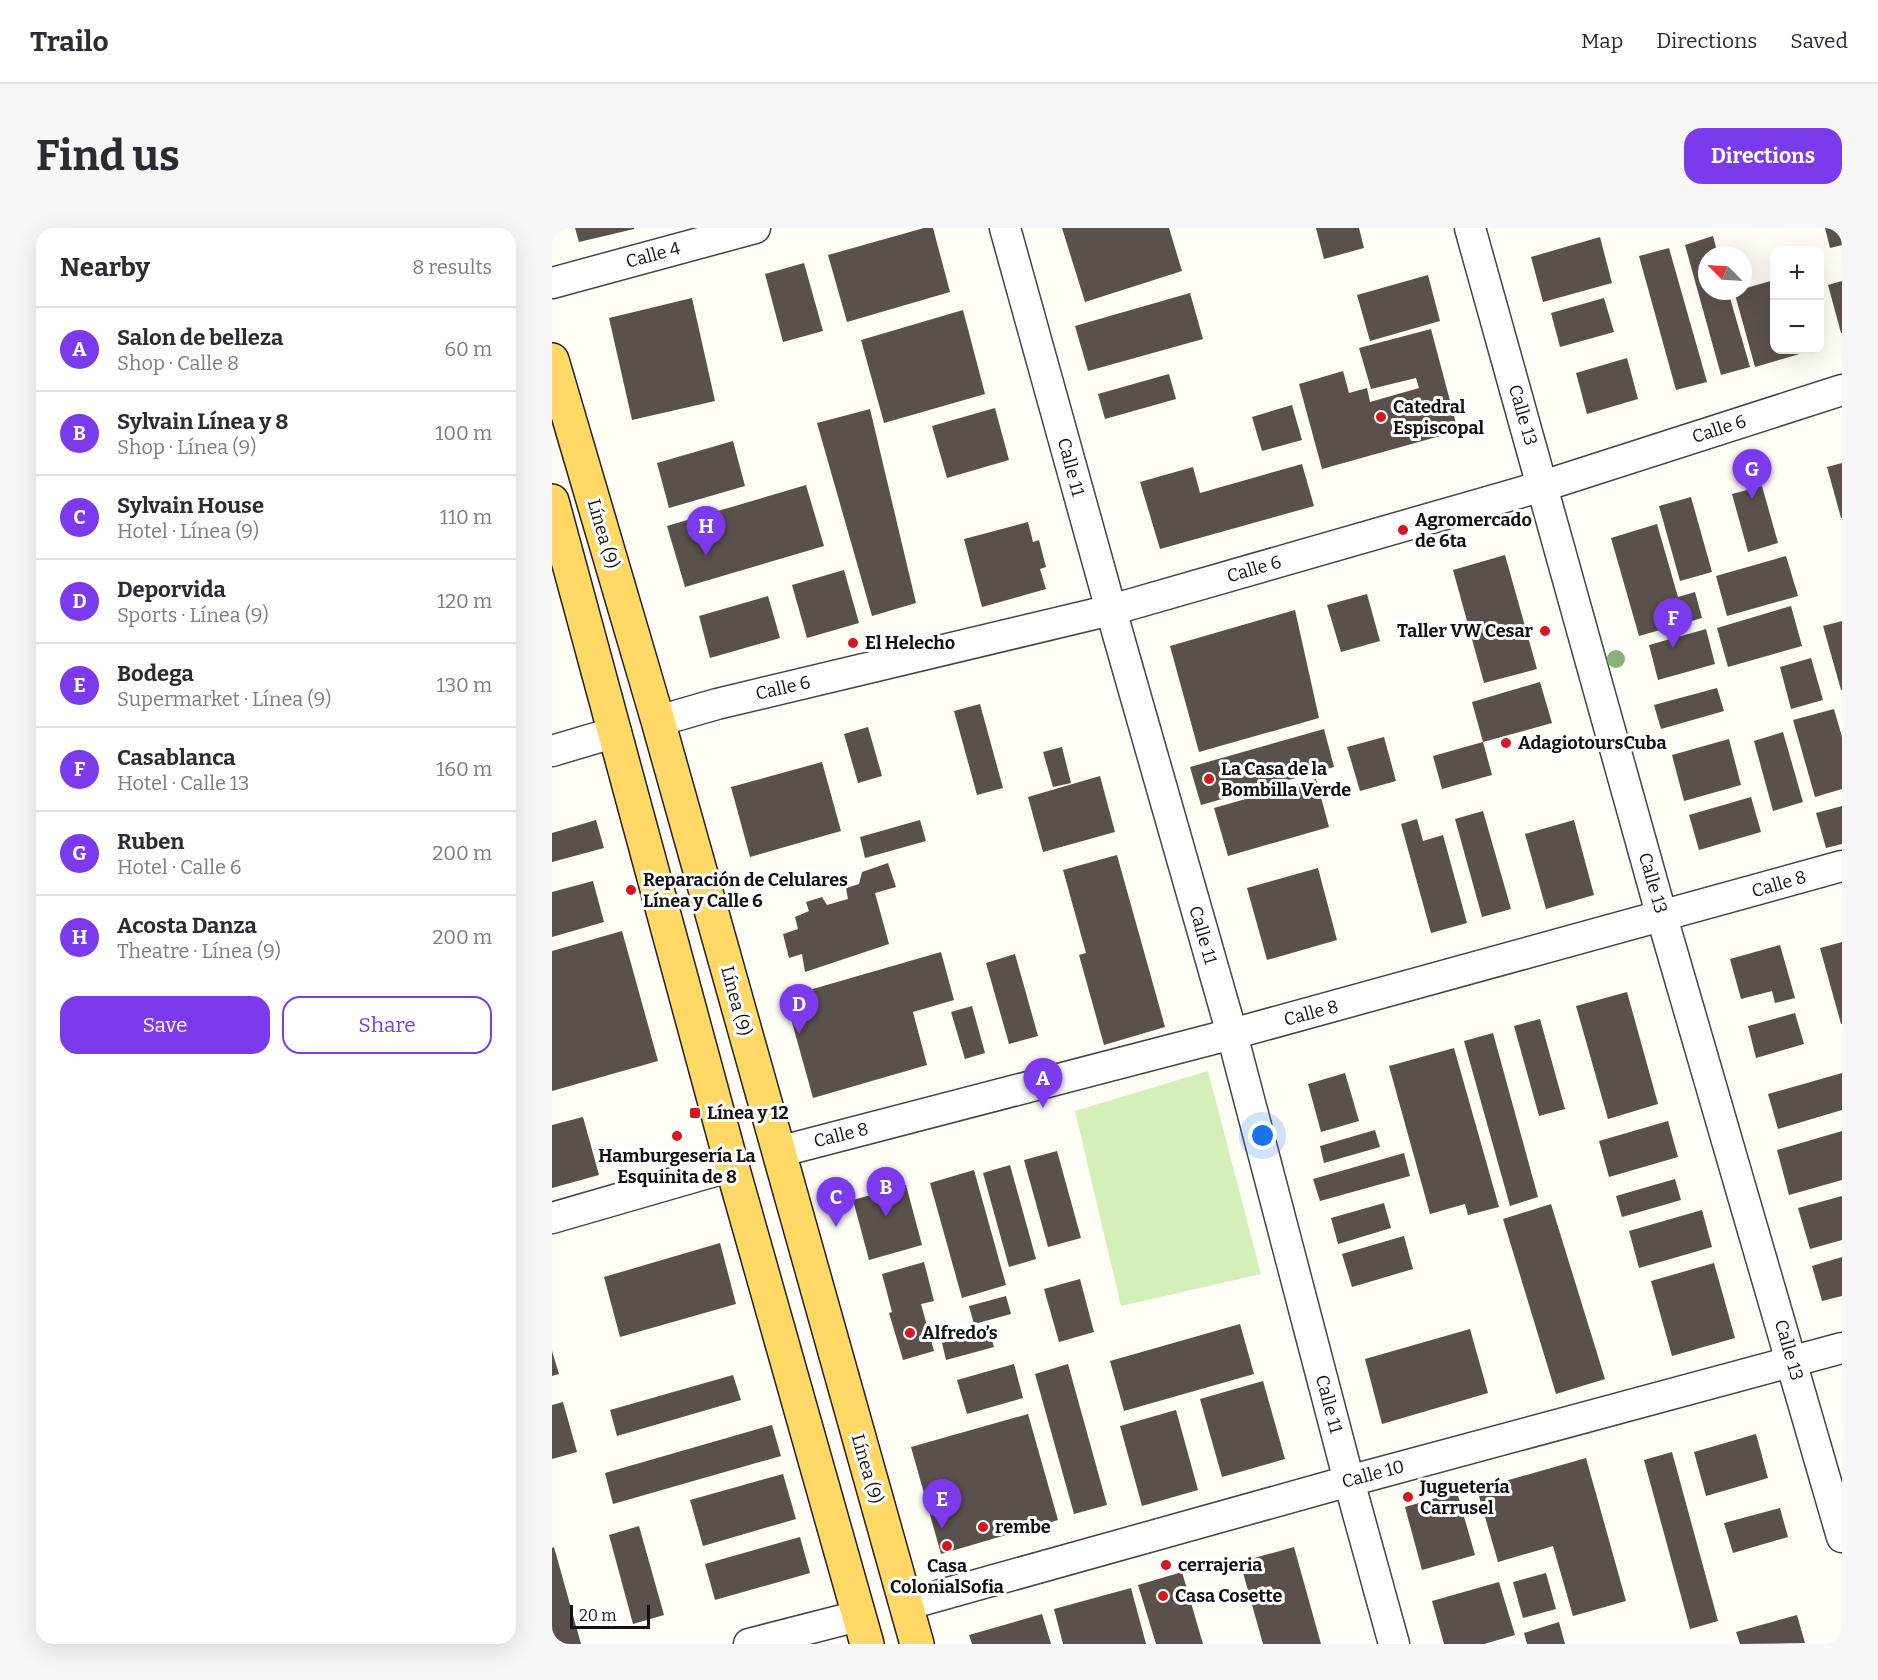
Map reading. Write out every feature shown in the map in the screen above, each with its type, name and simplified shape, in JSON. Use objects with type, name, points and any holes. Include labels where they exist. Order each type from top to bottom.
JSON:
[{"type":"main road","name":"Línea (9)","points":[[552,360],[658,721],[917,1644]]},
{"type":"main road","points":[[552,501],[732,1166],[862,1630]]},
{"type":"street","name":"Calle 4","points":[[552,283],[755,228]]},
{"type":"street","name":"Calle 11","points":[[1005,228],[1232,1034],[1394,1644]]},
{"type":"street","name":"Calle 13","points":[[1470,228],[1662,917],[1842,1537]]},
{"type":"street","name":"Calle 6","points":[[658,721],[717,704],[1111,610],[1543,486],[1842,390]]},
{"type":"street","points":[[552,751],[616,732]]},
{"type":"street","name":"Calle 8","points":[[778,1152],[1232,1034],[1842,866]]},
{"type":"street","points":[[552,1218],[732,1166]]},
{"type":"street","name":"Calle 10","points":[[905,1605],[1349,1481],[1842,1348]]},
{"type":"street","points":[[749,1644],[862,1630]]},
{"type":"green space","points":[[1208,1071],[1261,1274],[1121,1306],[1075,1111]]},
{"type":"building","points":[[575,228],[634,228],[634,229],[579,242]]},
{"type":"building","points":[[924,228],[933,228],[950,292],[847,322],[828,255]]},
{"type":"building","points":[[1062,228],[1169,228],[1182,271],[1085,302]]},
{"type":"building","points":[[1316,228],[1359,228],[1364,248],[1324,259]]},
{"type":"building","points":[[1825,228],[1842,228],[1842,245],[1830,248]]},
{"type":"building","points":[[1713,236],[1716,246],[1698,246],[1698,292],[1685,245]]},
{"type":"building","points":[[1600,237],[1612,283],[1543,302],[1531,257]]},
{"type":"building","points":[[1669,248],[1707,382],[1676,390],[1639,256]]},
{"type":"building","points":[[804,263],[823,331],[783,342],[765,274]]},
{"type":"building","points":[[1428,275],[1440,321],[1370,341],[1357,295]]},
{"type":"building","points":[[1770,281],[1770,354],[1800,354],[1755,367],[1736,300],[1752,300],[1752,286]]},
{"type":"building","points":[[1842,281],[1842,333],[1841,333],[1828,285]]},
{"type":"building","points":[[1190,293],[1203,339],[1088,371],[1075,326]]},
{"type":"building","points":[[692,298],[715,401],[632,420],[609,318]]},
{"type":"building","points":[[1604,298],[1614,332],[1560,347],[1551,313]]},
{"type":"building","points":[[1700,300],[1731,300],[1750,367],[1721,375]]},
{"type":"building","points":[[963,310],[985,394],[884,423],[861,340]]},
{"type":"building","name":"Catedral Espiscopal","points":[[1431,329],[1458,431],[1322,469],[1299,384],[1343,371],[1349,393],[1367,388],[1370,402],[1419,388],[1416,378],[1371,389],[1359,348]]},
{"type":"building","points":[[1627,358],[1638,399],[1587,414],[1576,373]]},
{"type":"building","points":[[1169,374],[1176,399],[1105,419],[1098,394]]},
{"type":"building","points":[[1292,405],[1302,440],[1262,451],[1252,417]]},
{"type":"building","points":[[995,408],[1009,460],[947,478],[932,426]]},
{"type":"building","points":[[870,409],[916,603],[872,616],[817,423]]},
{"type":"building","points":[[733,441],[745,486],[669,508],[657,463]]},
{"type":"building","points":[[1842,463],[1842,518],[1841,518],[1827,467]]},
{"type":"building","points":[[1302,464],[1314,506],[1160,549],[1140,482],[1193,467],[1200,493]]},
{"type":"building","points":[[806,485],[824,546],[685,587],[667,526]]},
{"type":"building","points":[[1762,486],[1778,543],[1748,552],[1732,494]]},
{"type":"building","points":[[1691,497],[1712,572],[1680,581],[1659,506]]},
{"type":"building","points":[[1028,522],[1033,542],[1039,540],[1046,567],[1040,569],[1046,589],[982,607],[964,539]]},
{"type":"building","points":[[1657,524],[1678,597],[1695,592],[1702,618],[1639,636],[1611,538]]},
{"type":"building","points":[[1505,555],[1537,669],[1484,683],[1453,570]]},
{"type":"building","points":[[1786,556],[1798,596],[1727,616],[1716,576]]},
{"type":"building","points":[[844,570],[859,623],[807,638],[792,585]]},
{"type":"building","points":[[1367,594],[1380,641],[1341,652],[1327,605]]},
{"type":"building","points":[[768,596],[780,638],[710,658],[699,616]]},
{"type":"building","points":[[1791,606],[1802,646],[1728,667],[1717,628]]},
{"type":"building","points":[[1295,610],[1319,718],[1199,752],[1170,646]]},
{"type":"building","points":[[1842,621],[1842,690],[1841,690],[1823,626]]},
{"type":"building","points":[[1706,629],[1715,664],[1658,680],[1649,645]]},
{"type":"building","points":[[1811,658],[1823,700],[1791,709],[1780,667]]},
{"type":"building","points":[[1540,682],[1552,723],[1483,742],[1472,702]]},
{"type":"building","points":[[1717,688],[1724,711],[1661,729],[1654,705]]},
{"type":"building","points":[[980,704],[1003,788],[977,795],[954,711]]},
{"type":"building","points":[[1834,709],[1842,737],[1842,789],[1815,797],[1793,720]]},
{"type":"building","points":[[868,727],[882,776],[858,783],[844,734]]},
{"type":"building","points":[[1324,729],[1334,767],[1201,805],[1190,767]]},
{"type":"building","points":[[1783,732],[1803,802],[1773,811],[1754,741]]},
{"type":"building","points":[[1384,737],[1396,781],[1360,791],[1347,747]]},
{"type":"building","points":[[1729,739],[1741,785],[1684,801],[1672,755]]},
{"type":"building","points":[[1483,742],[1492,775],[1442,789],[1433,756]]},
{"type":"building","points":[[1062,747],[1071,783],[1053,787],[1043,752]]},
{"type":"building","points":[[822,762],[841,831],[750,857],[731,787]]},
{"type":"building","points":[[1100,776],[1115,832],[1043,852],[1028,797]]},
{"type":"building","points":[[1316,779],[1329,827],[1228,856],[1214,808]]},
{"type":"building","points":[[1751,797],[1761,832],[1699,850],[1689,815]]},
{"type":"building","points":[[1842,806],[1842,844],[1826,848],[1816,813]]},
{"type":"building","points":[[1483,811],[1511,909],[1482,917],[1455,819]]},
{"type":"building","points":[[1417,819],[1423,841],[1443,835],[1467,923],[1431,933],[1401,824]]},
{"type":"building","points":[[596,820],[604,848],[552,862],[552,833]]},
{"type":"building","points":[[920,820],[926,841],[865,858],[860,837]]},
{"type":"building","points":[[1574,820],[1594,895],[1546,909],[1525,834]]},
{"type":"building","points":[[1117,855],[1165,1027],[1104,1045],[1079,955],[1086,953],[1063,870]]},
{"type":"building","points":[[888,863],[896,887],[875,893],[889,944],[805,972],[802,954],[789,958],[783,934],[798,929],[795,917],[809,911],[806,902],[822,897],[827,905],[848,899],[846,888],[859,884],[862,872]]},
{"type":"building","points":[[1318,868],[1337,940],[1267,960],[1247,888]]},
{"type":"building","points":[[593,881],[604,922],[552,937],[552,892]]},
{"type":"building","points":[[622,931],[658,1061],[552,1091],[552,951]]},
{"type":"building","points":[[1842,942],[1842,1024],[1841,1024],[1820,948]]},
{"type":"building","points":[[1780,945],[1795,998],[1775,1003],[1772,991],[1741,999],[1730,959]]},
{"type":"building","points":[[941,952],[954,1000],[913,1012],[927,1065],[813,1098],[785,997]]},
{"type":"building","points":[[1015,954],[1038,1036],[1009,1044],[986,963]]},
{"type":"building","points":[[1627,992],[1658,1104],[1608,1119],[1576,1006]]},
{"type":"building","points":[[972,1006],[985,1053],[965,1059],[951,1012]]},
{"type":"building","points":[[1795,1013],[1804,1044],[1756,1058],[1748,1026]]},
{"type":"building","points":[[1540,1019],[1565,1109],[1539,1116],[1514,1026]]},
{"type":"building","points":[[1493,1033],[1538,1197],[1510,1206],[1464,1041]]},
{"type":"building","points":[[1454,1048],[1499,1207],[1468,1215],[1465,1204],[1430,1214],[1389,1066]]},
{"type":"building","points":[[1345,1073],[1359,1121],[1321,1132],[1308,1084]]},
{"type":"building","points":[[1842,1073],[1842,1110],[1778,1129],[1768,1094]]},
{"type":"building","points":[[583,1117],[599,1175],[552,1188],[552,1125]]},
{"type":"building","points":[[1668,1121],[1678,1157],[1609,1177],[1599,1141]]},
{"type":"building","points":[[1375,1130],[1380,1147],[1324,1163],[1320,1146]]},
{"type":"building","points":[[1842,1131],[1842,1180],[1789,1195],[1777,1150]]},
{"type":"building","points":[[1057,1151],[1081,1238],[1048,1247],[1024,1160]]},
{"type":"building","points":[[1404,1153],[1410,1176],[1320,1201],[1313,1179]]},
{"type":"building","points":[[1010,1165],[1036,1259],[1009,1267],[983,1173]]},
{"type":"building","points":[[974,1170],[1006,1285],[962,1298],[930,1183]]},
{"type":"building","points":[[1675,1179],[1681,1200],[1622,1217],[1616,1196]]},
{"type":"building","points":[[906,1185],[922,1245],[869,1260],[853,1200]]},
{"type":"building","points":[[1842,1196],[1842,1240],[1810,1249],[1798,1208]]},
{"type":"building","points":[[1384,1203],[1391,1228],[1338,1244],[1331,1218]]},
{"type":"building","points":[[1551,1204],[1605,1379],[1556,1394],[1503,1219]]},
{"type":"building","points":[[1702,1210],[1712,1247],[1639,1268],[1629,1231]]},
{"type":"building","points":[[1404,1236],[1413,1269],[1352,1287],[1342,1254]]},
{"type":"building","points":[[720,1243],[736,1304],[620,1337],[604,1277]]},
{"type":"building","points":[[1842,1257],[1842,1296],[1822,1301],[1812,1266]]},
{"type":"building","points":[[924,1262],[934,1301],[921,1304],[934,1351],[903,1360],[889,1313],[892,1312],[882,1274]]},
{"type":"building","points":[[1714,1263],[1735,1338],[1672,1356],[1651,1281]]},
{"type":"building","points":[[1080,1279],[1094,1332],[1059,1342],[1044,1289]]},
{"type":"building","points":[[1006,1296],[1011,1314],[974,1324],[969,1306]]},
{"type":"building","points":[[1240,1324],[1254,1374],[1124,1411],[1110,1361]]},
{"type":"building","points":[[1470,1329],[1488,1393],[1382,1424],[1365,1359]]},
{"type":"building","points":[[989,1330],[994,1347],[946,1360],[942,1343]]},
{"type":"building","points":[[552,1351],[559,1374],[552,1376]]},
{"type":"building","points":[[1014,1364],[1023,1398],[967,1414],[957,1380]]},
{"type":"building","points":[[1068,1364],[1107,1505],[1074,1514],[1035,1374]]},
{"type":"building","points":[[733,1375],[741,1400],[617,1436],[610,1410]]},
{"type":"building","points":[[1263,1381],[1285,1459],[1222,1477],[1200,1399]]},
{"type":"building","points":[[563,1402],[577,1452],[552,1459],[552,1405]]},
{"type":"building","points":[[1176,1410],[1198,1490],[1142,1506],[1120,1426]]},
{"type":"building","points":[[1028,1414],[1058,1520],[941,1554],[911,1447]]},
{"type":"building","points":[[772,1425],[781,1456],[613,1504],[605,1473]]},
{"type":"building","points":[[1756,1434],[1768,1478],[1706,1496],[1694,1452]]},
{"type":"building","points":[[1672,1452],[1718,1621],[1690,1629],[1644,1460]]},
{"type":"building","points":[[1586,1458],[1626,1601],[1573,1616],[1553,1546],[1498,1562],[1477,1489]]},
{"type":"building","points":[[783,1474],[796,1519],[703,1546],[690,1500]]},
{"type":"building","points":[[1457,1492],[1475,1555],[1422,1570],[1405,1507]]},
{"type":"building","points":[[1780,1508],[1788,1537],[1733,1553],[1724,1523]]},
{"type":"building","points":[[639,1526],[664,1615],[633,1624],[609,1535]]},
{"type":"building","points":[[800,1537],[810,1573],[715,1600],[705,1564]]},
{"type":"building","points":[[554,1547],[581,1644],[552,1644],[552,1548]]},
{"type":"building","points":[[1294,1547],[1321,1644],[1263,1644],[1240,1562]]},
{"type":"building","points":[[1182,1572],[1203,1644],[1156,1644],[1138,1585]]},
{"type":"building","points":[[1546,1573],[1556,1609],[1523,1618],[1513,1582]]},
{"type":"building","points":[[1499,1582],[1515,1635],[1484,1644],[1444,1644],[1432,1601]]},
{"type":"building","points":[[1131,1588],[1146,1644],[1063,1644],[1054,1609]]},
{"type":"building","points":[[1042,1614],[1051,1644],[972,1644],[969,1635]]},
{"type":"building","points":[[1797,1615],[1805,1643],[1740,1644],[1736,1632]]},
{"type":"building","points":[[1559,1622],[1565,1644],[1527,1644],[1524,1633]]},
{"type":"place","name":"Catedral Espiscopal","points":[[1381,417]]},
{"type":"place","name":"Ruben","points":[[1752,499]]},
{"type":"place","name":"Agromercado de 6ta","points":[[1403,530]]},
{"type":"place","name":"Acosta Danza","points":[[706,556]]},
{"type":"place","name":"Taller VW Cesar","points":[[1545,631]]},
{"type":"place","name":"El Helecho","points":[[853,643]]},
{"type":"place","name":"Casablanca","points":[[1673,648]]},
{"type":"place","name":"AdagiotoursCuba","points":[[1506,743]]},
{"type":"place","name":"La Casa de la Bombilla Verde","points":[[1209,779]]},
{"type":"place","name":"Reparación de Celulares Línea y Calle 6","points":[[631,890]]},
{"type":"place","name":"Deporvida","points":[[799,1034]]},
{"type":"place","name":"Salon de belleza","points":[[1043,1108]]},
{"type":"place","name":"Línea y 12","points":[[695,1113]]},
{"type":"place","name":"Hamburgesería La Esquinita de 8","points":[[677,1136]]},
{"type":"place","name":"Sylvain Línea y 8","points":[[886,1217]]},
{"type":"place","name":"Sylvain House","points":[[836,1227]]},
{"type":"place","name":"Alfredo’s","points":[[910,1333]]},
{"type":"place","name":"Juguetería Carrusel","points":[[1408,1497]]},
{"type":"place","name":"rembe","points":[[983,1527]]},
{"type":"place","name":"Bodega","points":[[942,1529]]},
{"type":"place","name":"Casa ColonialSofia","points":[[947,1546]]},
{"type":"place","name":"cerrajeria","points":[[1166,1565]]},
{"type":"place","name":"Casa Cosette","points":[[1163,1596]]}]
